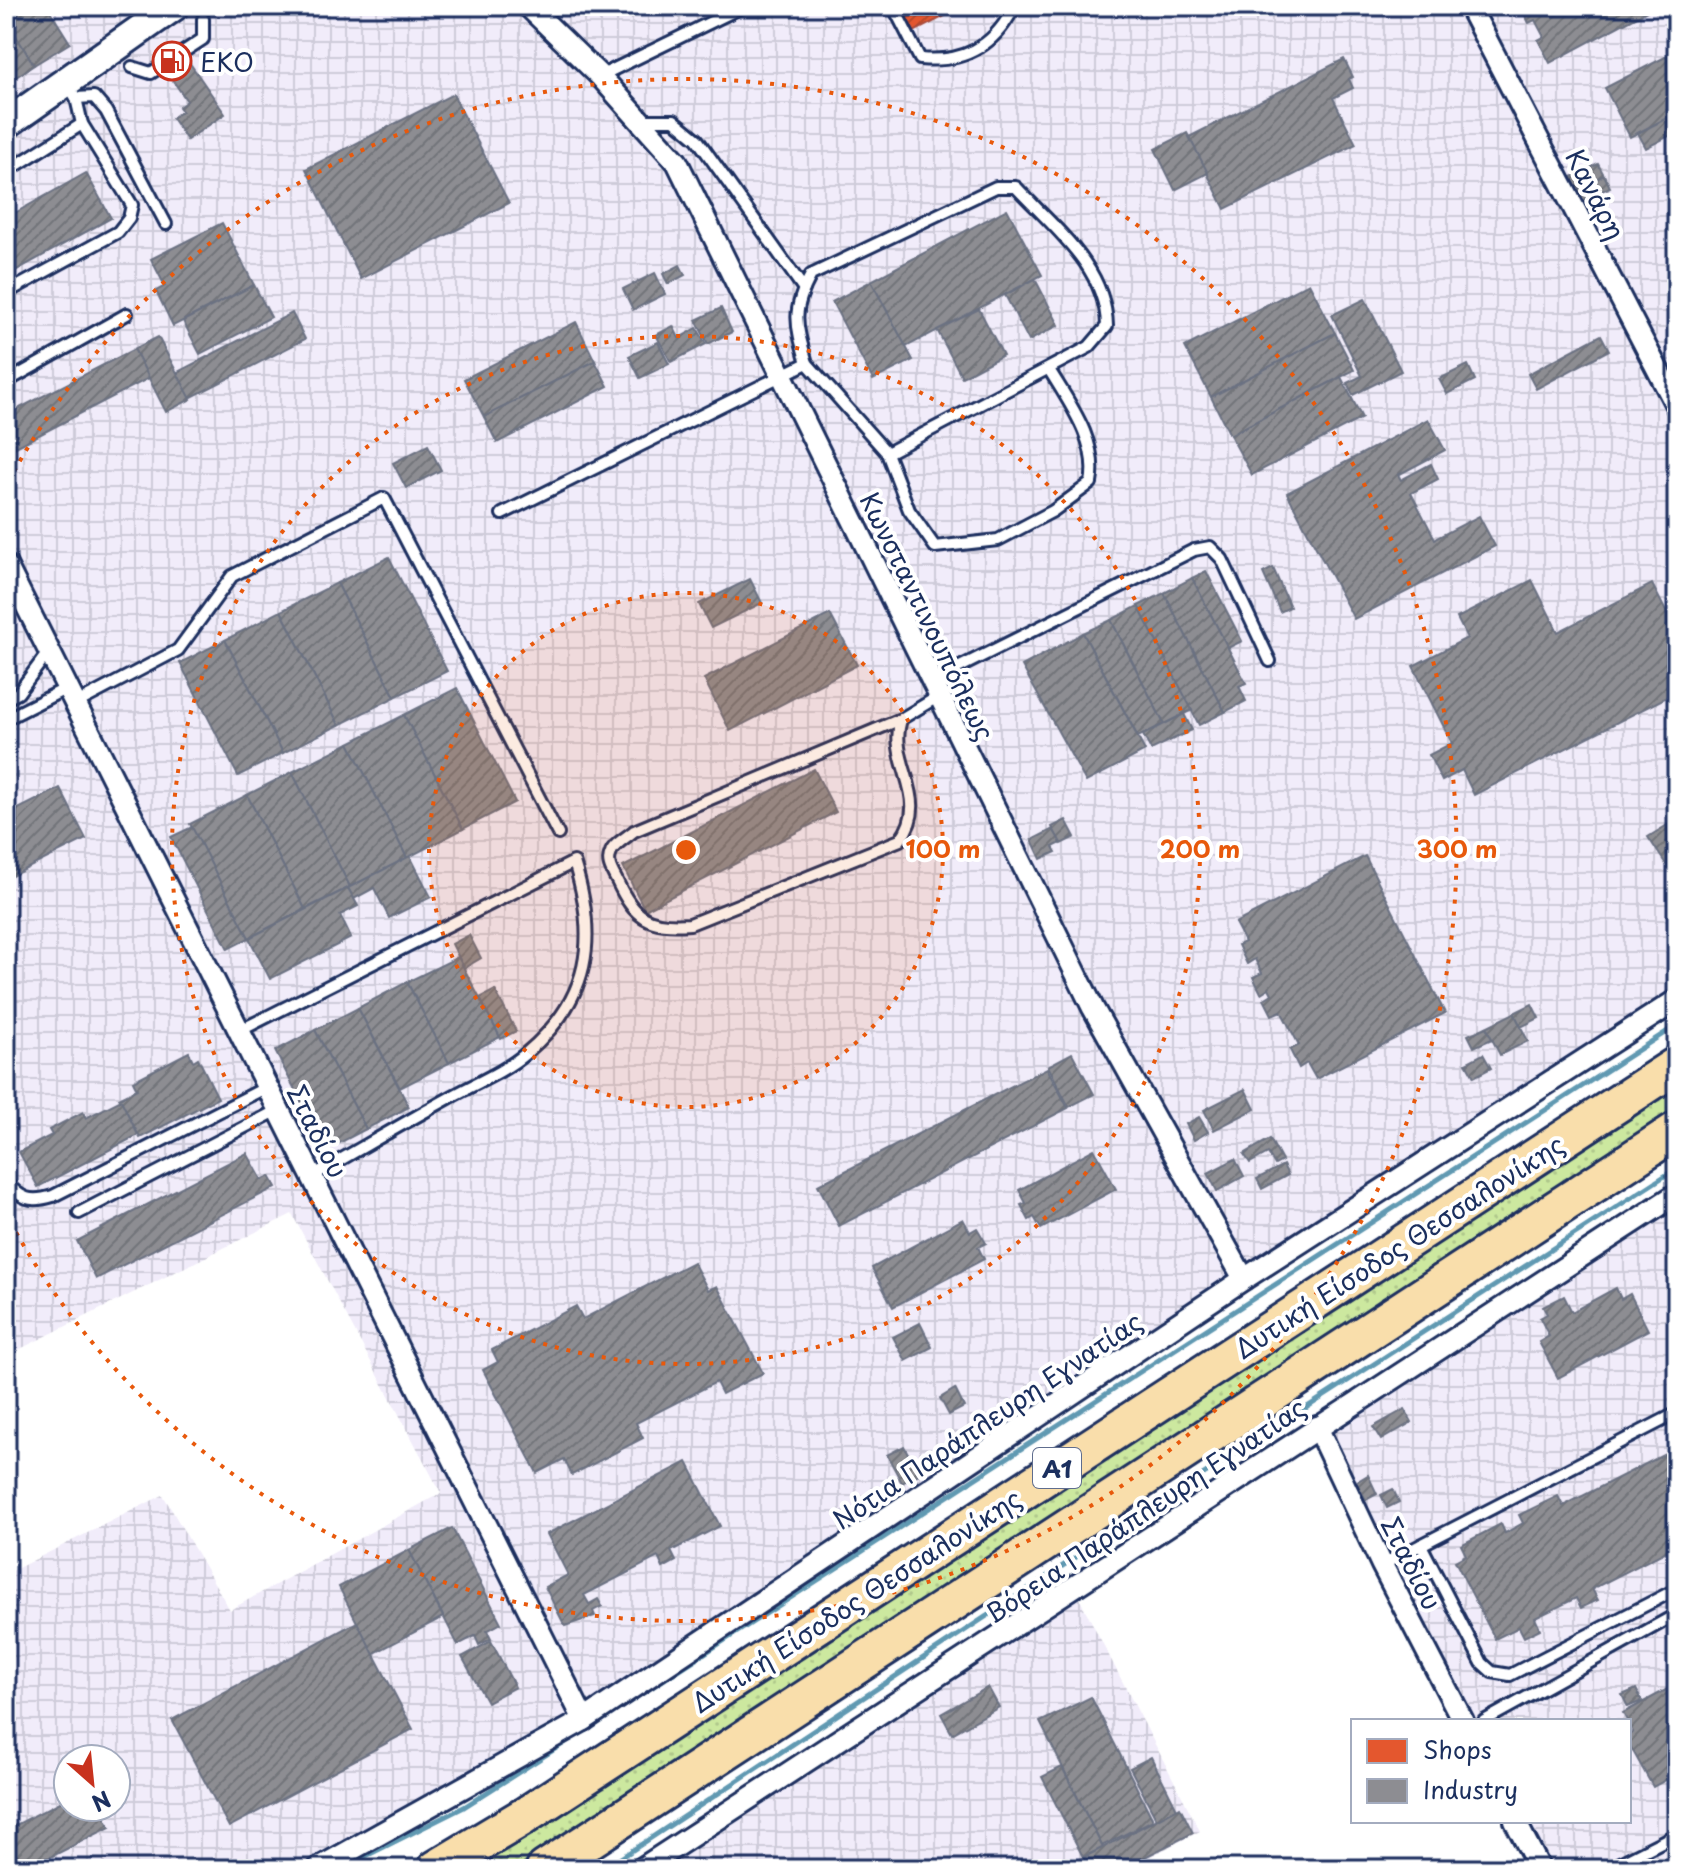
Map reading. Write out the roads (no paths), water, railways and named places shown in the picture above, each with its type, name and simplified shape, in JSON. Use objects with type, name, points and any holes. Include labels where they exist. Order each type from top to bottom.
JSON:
[{"type":"highway","name":"Δυτική Είσοδος Θεσσαλονίκης","points":[[436,1869],[523,1817],[1677,1065]]},
{"type":"highway","name":"Δυτική Είσοδος Θεσσαλονίκης","points":[[545,1869],[1677,1130]]},
{"type":"street","points":[[6,124],[71,90],[174,6]]},
{"type":"street","name":"Κωνσταντινουπόλεως","points":[[528,6],[600,76],[677,162],[1093,1008],[1244,1279]]},
{"type":"street","name":"Κανάρη","points":[[1469,6],[1677,407]]},
{"type":"street","name":"Σταδίου","points":[[6,565],[584,1720]]},
{"type":"street","name":"Νότια Παράπλευρη Εγνατίας","points":[[317,1869],[584,1720],[1244,1279],[1677,1000]]},
{"type":"street","name":"Βόρεια Παράπλευρη Εγνατίας","points":[[641,1869],[662,1863],[1317,1427],[1677,1194]]},
{"type":"street","name":"Σταδίου","points":[[1317,1427],[1382,1565],[1462,1719]]},
{"type":"street","points":[[1522,1824],[1540,1869]]},
{"type":"lane","points":[[600,76],[744,6]]},
{"type":"lane","points":[[893,6],[920,59],[935,60],[962,57],[987,44],[1006,23],[1012,11],[1010,6]]},
{"type":"lane","points":[[132,67],[151,73],[203,39],[203,19]]},
{"type":"lane","points":[[6,293],[118,232],[129,218],[132,205],[82,124],[71,90]]},
{"type":"lane","points":[[71,90],[94,97],[106,111],[166,224]]},
{"type":"lane","points":[[642,120],[674,120],[697,139],[804,289]]},
{"type":"lane","points":[[6,172],[82,124]]},
{"type":"lane","points":[[887,453],[1050,371],[1089,347],[1107,326],[1106,303],[1089,266],[1016,187],[996,187],[811,275],[795,324],[807,363],[887,453],[909,510],[935,547],[998,540],[1053,511],[1091,483],[1095,462],[1077,417],[1050,371]]},
{"type":"lane","points":[[6,382],[127,314]]},
{"type":"lane","points":[[502,514],[807,363]]},
{"type":"lane","points":[[6,719],[71,696],[178,650],[230,577],[384,498],[558,834]]},
{"type":"lane","points":[[901,719],[896,737],[912,798],[911,825],[900,840],[690,924],[664,926],[637,916],[608,863],[611,849],[634,831],[901,719],[935,689],[1194,550],[1210,547],[1222,559],[1270,661]]},
{"type":"lane","points":[[6,699],[18,693],[49,651]]},
{"type":"lane","points":[[239,1031],[574,862],[586,902],[588,948],[578,983],[555,1025],[523,1056],[312,1176]]},
{"type":"lane","points":[[6,1182],[19,1197],[28,1201],[53,1196],[267,1087]]},
{"type":"lane","points":[[79,1213],[278,1110]]},
{"type":"lane","points":[[1382,1565],[1677,1413]]},
{"type":"lane","points":[[1421,1545],[1482,1663],[1497,1674],[1510,1675],[1677,1589]]},
{"type":"lane","points":[[1491,1719],[1677,1614]]},
{"type":"lane","points":[[1608,1869],[1677,1834]]},
{"type":"waterway","points":[[623,1706],[1677,1025]]},
{"type":"waterway","points":[[604,1869],[1108,1536],[1677,1168]]},
{"type":"waterway","points":[[340,1869],[464,1807],[577,1735]]},
{"type":"place","name":"EKO","points":[[172,61]]}]
